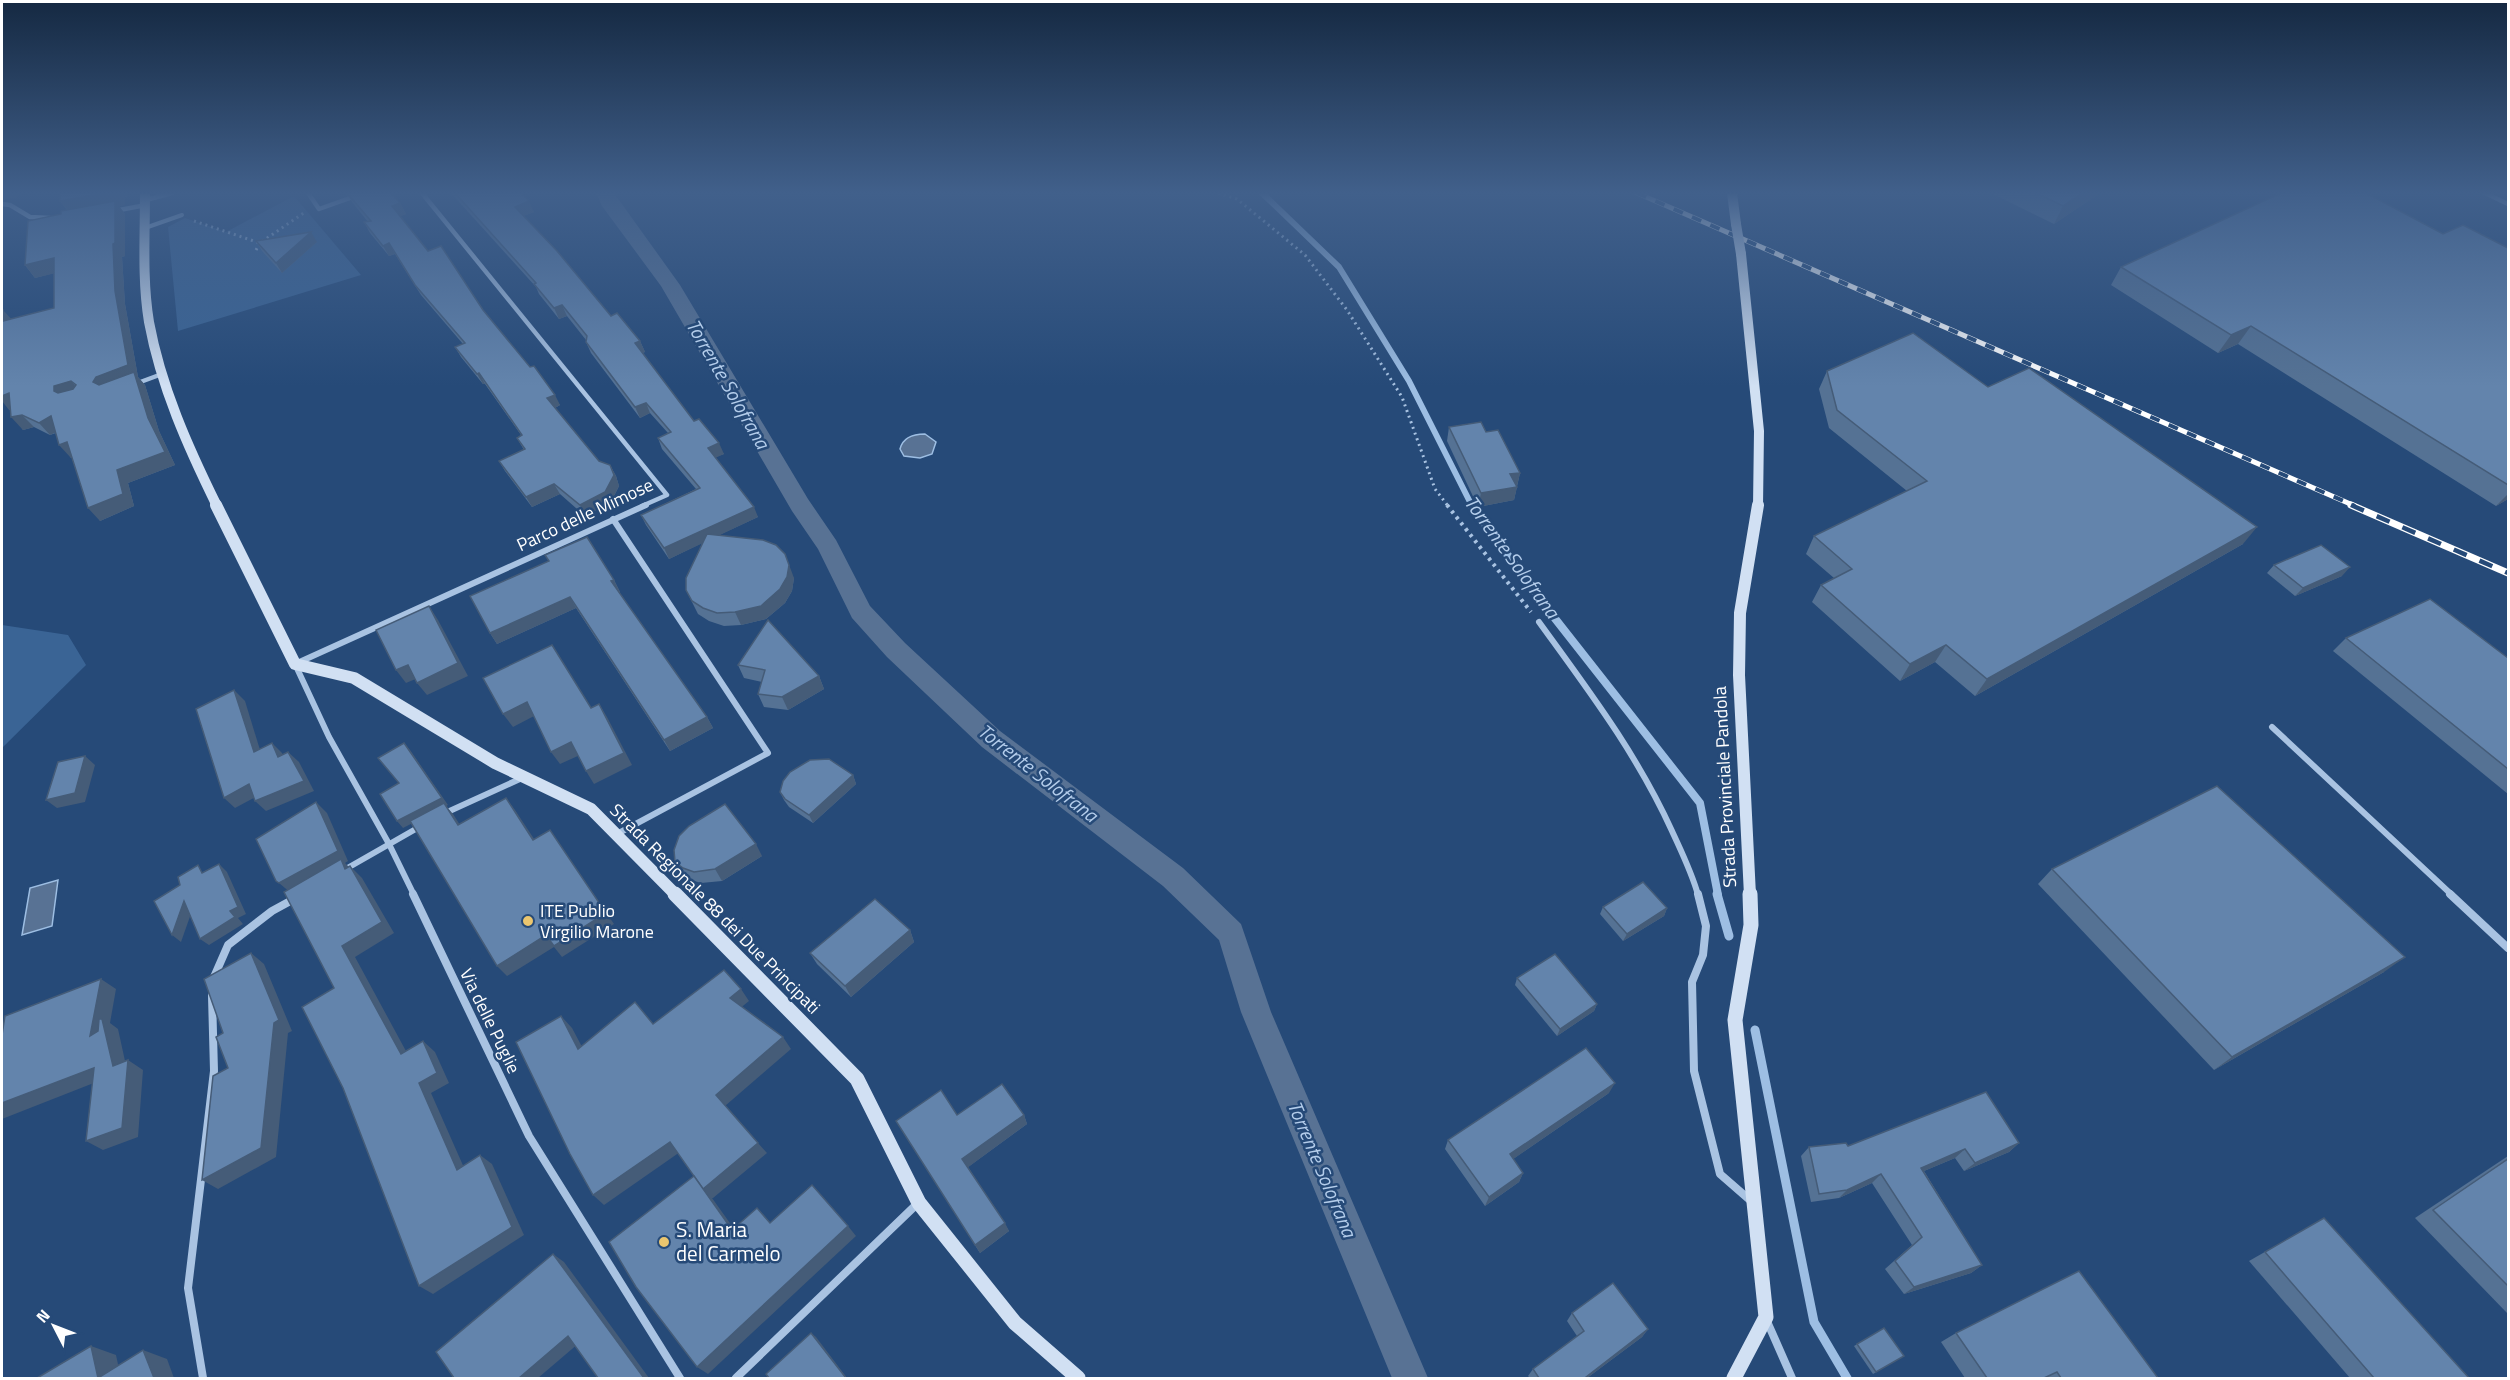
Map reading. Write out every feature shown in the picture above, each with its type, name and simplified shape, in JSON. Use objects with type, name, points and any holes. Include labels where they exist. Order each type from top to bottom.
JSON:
[{"type":"main road","points":[[145,257],[149,322],[183,437],[295,664]]},
{"type":"main road","name":"Strada Provinciale Pandola","points":[[1741,257],[1759,431],[1759,500],[1740,614],[1739,675],[1752,925],[1735,1020],[1766,1317]]},
{"type":"main road","name":"Strada Regionale 88 dei Due Principati","points":[[295,664],[354,678],[522,778],[591,808],[857,1079],[919,1203],[1015,1323],[1078,1378]]},
{"type":"main road","points":[[1734,1378],[1766,1317]]},
{"type":"street","name":"Parco delle Mimose","points":[[295,664],[667,495],[474,257]]},
{"type":"street","points":[[130,386],[163,373]]},
{"type":"street","points":[[613,519],[768,753],[616,834]]},
{"type":"street","points":[[1539,622],[1617,729],[1657,798],[1693,876],[1706,926],[1703,955],[1692,982],[1694,1071],[1720,1174],[1754,1203]]},
{"type":"street","name":"Via delle Puglie","points":[[295,664],[329,737],[389,844],[529,1136],[680,1378]]},
{"type":"street","points":[[2272,727],[2508,948]]},
{"type":"street","points":[[438,816],[522,778]]},
{"type":"street","points":[[340,872],[428,822]]},
{"type":"street","points":[[203,1378],[188,1288],[214,1071],[212,981],[228,945],[272,911],[301,894]]},
{"type":"street","points":[[736,1378],[919,1203]]},
{"type":"street","points":[[1766,1317],[1792,1378]]},
{"type":"path","points":[[1307,257],[1347,310],[1402,397],[1415,438],[1436,489],[1539,622]]},
{"type":"shaded area","points":[[171,257],[346,257],[361,275],[178,331]]},
{"type":"shaded area","points":[[925,434],[936,442],[932,454],[920,458],[904,456],[900,449],[906,439]]},
{"type":"shaded area","points":[[2,625],[68,635],[86,665],[2,748]]},
{"type":"shaded area","points":[[58,880],[52,926],[22,935],[30,888]]},
{"type":"building","points":[[26,257],[114,257],[115,291],[128,365],[96,377],[93,382],[99,385],[134,372],[148,418],[165,452],[117,470],[123,494],[88,508],[67,442],[59,445],[51,416],[39,423],[22,415],[11,417],[9,393],[2,396],[2,310],[3,321],[54,308],[54,258],[25,265]],"holes":[[[71,381],[76,385],[73,389],[58,393],[54,391],[54,386]]]},
{"type":"building","points":[[271,257],[282,257],[276,263]]},
{"type":"building","points":[[398,257],[448,257],[483,310],[530,367],[534,366],[555,395],[547,398],[599,461],[610,465],[614,475],[605,492],[580,505],[554,484],[526,497],[499,461],[525,449],[517,438],[522,435],[479,373],[477,374],[455,347],[465,343],[415,285]]},
{"type":"building","points":[[513,257],[562,257],[611,316],[617,313],[640,341],[635,343],[694,421],[699,419],[719,443],[708,448],[754,507],[664,548],[641,515],[700,488],[658,438],[671,432],[646,403],[635,407],[586,342],[587,336],[562,305],[554,308],[534,284],[536,283]]},
{"type":"building","points":[[2142,257],[2508,257],[2508,485],[2251,326],[2231,335],[2121,267]]},
{"type":"building","points":[[1913,333],[1988,387],[2029,368],[2257,527],[1987,679],[1946,645],[1910,664],[1821,585],[1852,569],[1814,536],[1927,481],[1837,410],[1827,371]]},
{"type":"building","points":[[1481,422],[1486,432],[1498,430],[1520,473],[1510,474],[1517,487],[1481,493],[1449,427]]},
{"type":"building","points":[[707,534],[763,540],[776,545],[785,554],[789,565],[787,577],[780,589],[761,606],[735,612],[717,613],[692,601],[686,590],[686,578]]},
{"type":"building","points":[[587,537],[614,580],[611,581],[707,717],[664,740],[570,597],[490,633],[470,596],[549,561],[545,555]]},
{"type":"building","points":[[2321,545],[2350,567],[2303,588],[2274,565]]},
{"type":"building","points":[[2430,599],[2508,658],[2508,769],[2346,638]]},
{"type":"building","points":[[429,606],[458,663],[417,683],[408,665],[396,670],[376,630]]},
{"type":"building","points":[[768,620],[819,676],[782,697],[758,694],[765,670],[738,665]]},
{"type":"building","points":[[552,645],[591,708],[599,704],[624,753],[586,771],[571,742],[551,752],[527,702],[503,714],[483,678]]},
{"type":"building","points":[[234,690],[254,752],[272,743],[278,757],[288,752],[304,781],[255,801],[249,784],[224,798],[196,709]]},
{"type":"building","points":[[404,743],[442,798],[397,821],[380,794],[399,783],[378,758]]},
{"type":"building","points":[[85,756],[75,793],[46,800],[58,762]]},
{"type":"building","points":[[829,759],[853,775],[809,815],[785,799],[780,792],[783,781],[790,772],[810,760]]},
{"type":"building","points":[[2217,786],[2405,957],[2232,1057],[2052,869]]},
{"type":"building","points":[[506,798],[533,840],[550,830],[606,913],[554,946],[546,935],[497,966],[410,821],[444,803],[458,825]]},
{"type":"building","points":[[316,802],[338,851],[279,883],[256,839]]},
{"type":"building","points":[[725,804],[756,844],[715,869],[694,872],[675,862],[674,850],[679,836],[689,826]]},
{"type":"building","points":[[341,859],[345,869],[350,866],[382,922],[342,946],[401,1054],[423,1041],[437,1073],[419,1083],[457,1170],[480,1155],[512,1227],[419,1286],[343,1088],[302,1007],[334,988],[284,892]]},
{"type":"building","points":[[219,864],[238,907],[230,911],[235,917],[200,939],[184,901],[172,935],[154,901],[180,885],[178,877],[198,865],[202,873]]},
{"type":"building","points":[[1643,882],[1667,908],[1627,934],[1603,907]]},
{"type":"building","points":[[875,899],[910,930],[845,986],[810,953]]},
{"type":"building","points":[[251,953],[279,1020],[274,1023],[261,1148],[202,1180],[213,1076],[228,1068],[216,1037],[223,1033],[204,979]]},
{"type":"building","points":[[1555,954],[1597,1004],[1560,1029],[1517,978]]},
{"type":"building","points":[[724,970],[741,989],[730,998],[783,1037],[716,1095],[758,1143],[703,1189],[670,1142],[593,1195],[570,1154],[516,1042],[561,1016],[578,1049],[635,1002],[653,1024]]},
{"type":"building","points":[[101,979],[90,1036],[98,1031],[99,1019],[102,1019],[113,1066],[128,1060],[122,1128],[86,1141],[94,1068],[2,1103],[2,1035],[5,1016]]},
{"type":"building","points":[[1586,1048],[1615,1083],[1510,1154],[1523,1173],[1489,1197],[1448,1140]]},
{"type":"building","points":[[1002,1084],[1024,1115],[962,1159],[1005,1223],[975,1245],[896,1121],[941,1090],[957,1115]]},
{"type":"building","points":[[1986,1092],[2019,1143],[1975,1163],[1965,1149],[1921,1168],[1982,1265],[1914,1287],[1895,1261],[1922,1237],[1881,1174],[1847,1190],[1819,1194],[1809,1147],[1846,1143],[1848,1146]]},
{"type":"building","points":[[2508,1159],[2508,1286],[2433,1210]]},
{"type":"building","points":[[694,1176],[732,1230],[757,1208],[770,1223],[812,1185],[848,1226],[697,1367],[636,1287],[609,1242]]},
{"type":"building","points":[[2324,1218],[2469,1378],[2374,1378],[2265,1252]]},
{"type":"building","points":[[553,1254],[644,1378],[598,1378],[568,1336],[519,1378],[454,1378],[436,1352]]},
{"type":"building","points":[[2079,1271],[2158,1378],[2061,1378],[2057,1372],[2044,1378],[1987,1378],[1956,1333]]},
{"type":"building","points":[[1613,1283],[1648,1329],[1587,1378],[1539,1378],[1533,1369],[1584,1331],[1572,1313]]},
{"type":"building","points":[[1884,1328],[1904,1356],[1876,1372],[1857,1344]]},
{"type":"building","points":[[811,1333],[846,1378],[769,1378],[766,1374]]},
{"type":"building","points":[[91,1346],[98,1378],[37,1378]]},
{"type":"building","points":[[143,1350],[154,1378],[98,1378]]},
{"type":"waterway","name":"Torrente Solofrana","points":[[650,257],[670,285],[800,505],[828,546],[861,612],[896,650],[991,739],[1173,877],[1231,933],[1256,1012],[1410,1378]]},
{"type":"waterway","name":"Torrente Solofrana","points":[[1329,257],[1339,267],[1409,381],[1472,506]]},
{"type":"waterway","name":"Torrente Solofrana","points":[[1471,505],[1542,602],[1700,803],[1718,895]]},
{"type":"waterway","name":"Torrente Solofrana","points":[[1717,894],[1729,936]]},
{"type":"waterway","name":"Torrente Solofrana","points":[[1755,1030],[1814,1322],[1847,1378]]},
{"type":"railway","points":[[1785,257],[2355,506]]},
{"type":"railway","points":[[2351,505],[2508,573]]},
{"type":"place","name":"ITE Publio Virgilio Marone","points":[[528,921]]},
{"type":"place","name":"S. Maria del Carmelo","points":[[664,1242]]}]
